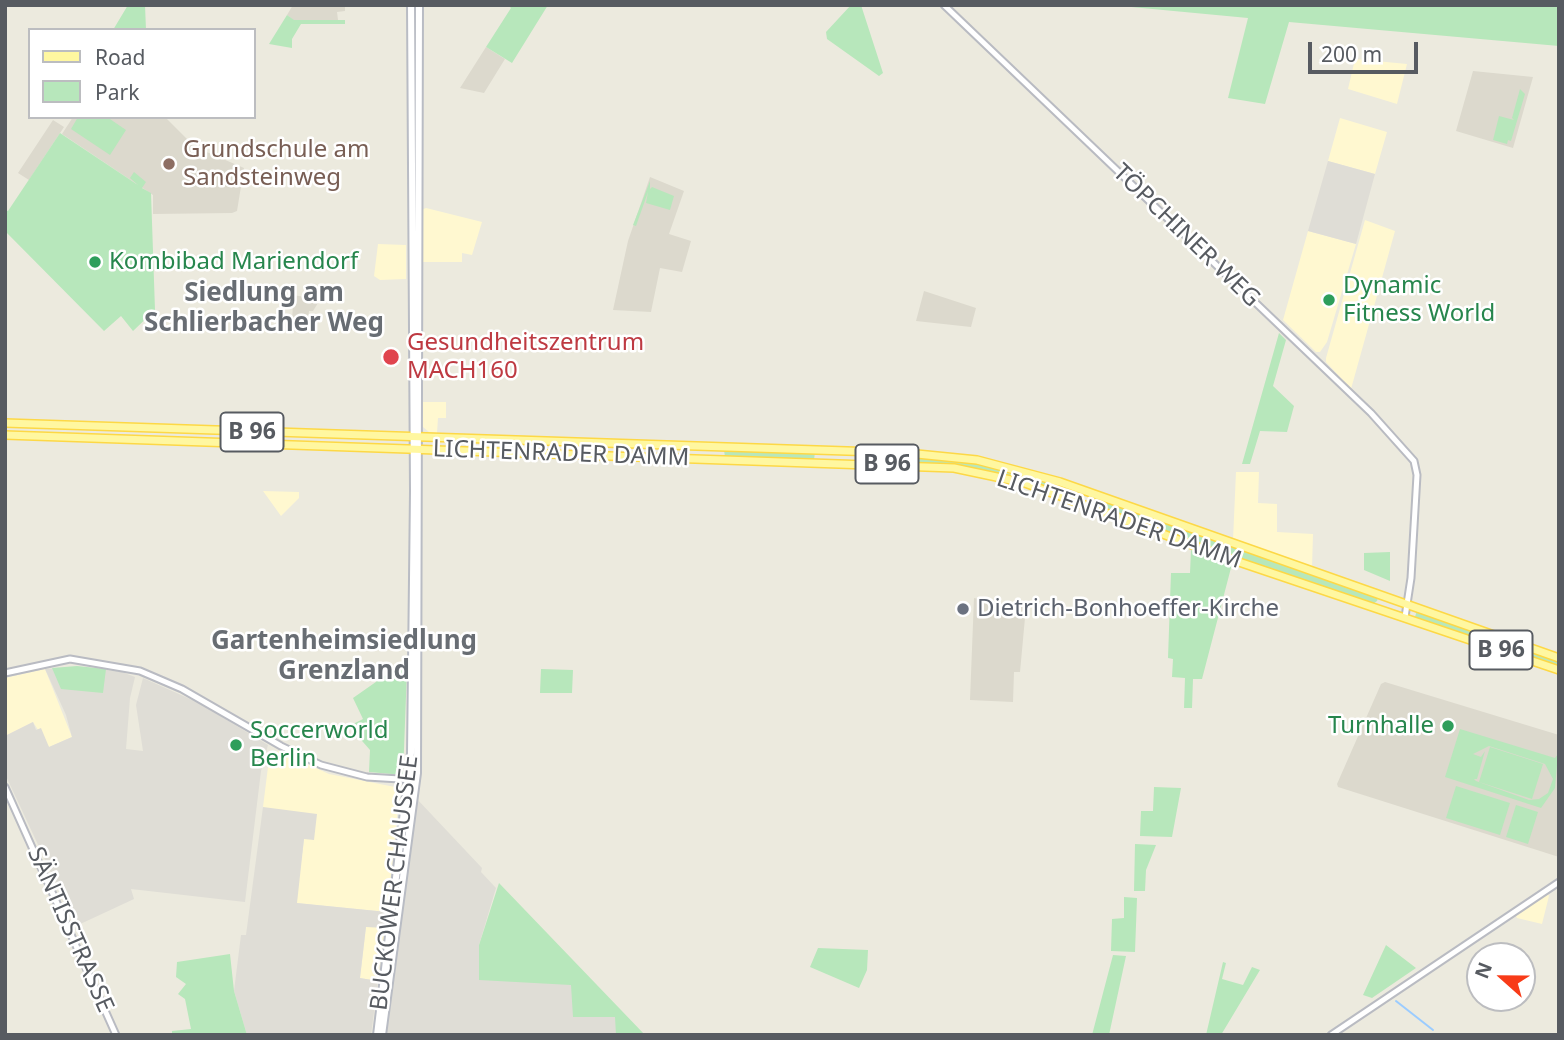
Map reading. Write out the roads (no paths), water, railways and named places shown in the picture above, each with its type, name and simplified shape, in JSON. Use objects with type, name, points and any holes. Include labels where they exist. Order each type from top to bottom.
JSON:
[{"type":"main road","points":[[411,5],[416,437]]},
{"type":"main road","points":[[416,437],[419,5]]},
{"type":"main road","name":"B 96","points":[[5,423],[416,437]]},
{"type":"main road","name":"B 96","points":[[5,435],[416,449]]},
{"type":"main road","points":[[384,436],[384,448]]},
{"type":"main road","name":"LICHTENRADER DAMM","points":[[416,437],[938,455],[996,463],[1096,495],[1559,658]]},
{"type":"main road","name":"BUCKOWER CHAUSSEE","points":[[382,1035],[412,780],[416,437]]},
{"type":"main road","points":[[447,439],[447,450]]},
{"type":"main road","name":"LICHTENRADER DAMM","points":[[416,449],[931,466],[999,476],[1091,506],[1233,560],[1559,670]]},
{"type":"main road","points":[[1091,506],[1096,495]]},
{"type":"main road","points":[[1376,608],[1380,595]]},
{"type":"main road","points":[[1467,638],[1489,633]]},
{"type":"main road","name":"BUCKOWER CHAUSSEE","points":[[377,1035],[412,780]]},
{"type":"street","name":"TÖPCHINER WEG","points":[[944,5],[1371,413],[1414,461],[1417,475],[1409,605]]},
{"type":"street","points":[[1405,617],[1409,605]]},
{"type":"street","points":[[5,673],[66,661],[93,662],[140,671],[163,680],[321,765],[367,777],[412,780]]},
{"type":"street","name":"SÄNTISSTRASSE","points":[[5,787],[116,1035]]},
{"type":"street","points":[[1331,1035],[1559,881]]},
{"type":"waterway","points":[[1396,1001],[1433,1030]]},
{"type":"place","name":"Grundschule am Sandsteinweg","points":[[169,164]]},
{"type":"place","name":"Kombibad Mariendorf","points":[[95,262]]},
{"type":"place","name":"Dynamic Fitness World","points":[[1329,300]]},
{"type":"place","name":"Gesundheitszentrum MACH160","points":[[391,357]]},
{"type":"place","name":"Dietrich-Bonhoeffer-Kirche","points":[[963,609]]},
{"type":"place","name":"Turnhalle","points":[[1448,726]]},
{"type":"place","name":"Soccerworld Berlin","points":[[236,745]]},
{"type":"district","name":"Siedlung am Schlierbacher Weg","points":[[264,309]]},
{"type":"district","name":"Gartenheimsiedlung Grenzland","points":[[344,657]]}]
